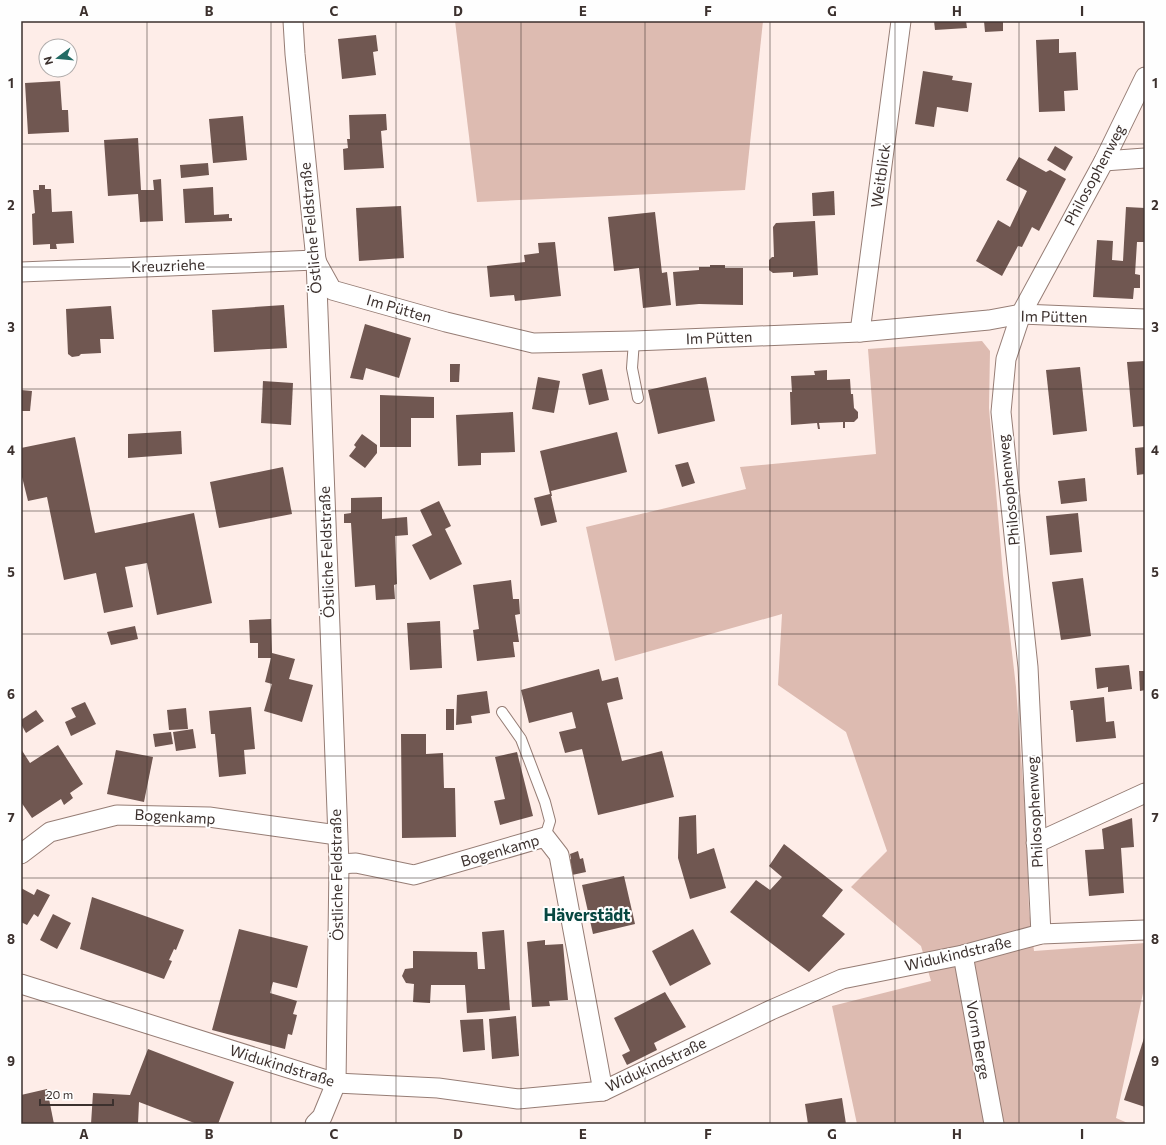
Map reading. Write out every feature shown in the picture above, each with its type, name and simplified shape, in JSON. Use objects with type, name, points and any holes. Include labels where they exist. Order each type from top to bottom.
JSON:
[{"type":"street","name":"Östliche Feldstraße","points":[[293,21],[316,260],[339,864],[336,1083]]},
{"type":"street","name":"Weitblick","points":[[860,332],[901,21]]},
{"type":"street","name":"Philosophenweg","points":[[1041,934],[1028,667],[1001,412],[1006,359],[1021,314],[1104,161],[1145,77]]},
{"type":"street","points":[[1104,161],[1145,158]]},
{"type":"street","name":"Kreuzriehe","points":[[21,272],[316,260]]},
{"type":"street","name":"Im Pütten","points":[[316,260],[332,290],[446,322],[533,343],[634,341],[860,332],[989,320],[1021,314],[1145,319]]},
{"type":"street","points":[[1036,843],[1145,793]]},
{"type":"street","name":"Bogenkamp","points":[[21,854],[50,832],[117,815],[209,817],[337,835]]},
{"type":"street","name":"Bogenkamp","points":[[339,864],[356,863],[414,875],[545,837],[559,855],[604,1091]]},
{"type":"street","name":"Widukindstraße","points":[[21,984],[336,1083],[438,1088],[518,1098],[604,1091],[771,1010],[842,978],[963,955],[1041,934],[1145,930]]},
{"type":"street","name":"Vorm Berge","points":[[963,955],[994,1124]]},
{"type":"street","points":[[315,1124],[322,1117],[336,1083]]},
{"type":"lane","points":[[634,341],[632,368],[638,398]]},
{"type":"lane","points":[[502,712],[521,739],[546,802],[550,821],[545,837]]},
{"type":"shaded area","points":[[455,21],[763,21],[745,190],[477,202]]},
{"type":"shaded area","points":[[982,341],[990,351],[989,408],[1003,575],[1016,687],[1026,824],[1029,910],[1034,951],[1145,943],[1145,984],[1116,1118],[1130,1124],[857,1124],[832,1006],[931,981],[921,946],[851,887],[887,851],[846,732],[778,685],[782,614],[615,661],[586,527],[746,489],[740,467],[876,454],[868,349]]},
{"type":"building","points":[[934,21],[966,21],[967,28],[935,30]]},
{"type":"building","points":[[984,21],[1003,21],[1003,31],[985,32]]},
{"type":"building","points":[[376,35],[378,51],[373,52],[376,75],[342,79],[338,39]]},
{"type":"building","points":[[1059,39],[1059,53],[1076,52],[1078,90],[1064,91],[1065,111],[1039,112],[1036,40]]},
{"type":"building","points":[[923,71],[953,76],[952,80],[972,83],[968,112],[937,107],[934,127],[915,124]]},
{"type":"building","points":[[60,81],[62,110],[68,110],[69,132],[28,134],[25,83]]},
{"type":"building","points":[[386,114],[387,130],[381,131],[384,168],[344,170],[343,149],[348,148],[347,139],[350,139],[349,115]]},
{"type":"building","points":[[243,116],[247,160],[213,163],[209,119]]},
{"type":"building","points":[[138,138],[141,190],[154,190],[153,180],[161,179],[163,221],[140,222],[138,194],[108,196],[104,140]]},
{"type":"building","points":[[1055,146],[1073,157],[1065,171],[1047,160]]},
{"type":"building","points":[[1019,157],[1046,172],[1050,170],[1066,179],[1039,231],[1032,227],[1022,247],[1018,246],[1002,276],[976,261],[998,220],[1010,227],[1027,191],[1006,180]]},
{"type":"building","points":[[208,163],[209,175],[181,178],[180,165]]},
{"type":"building","points":[[39,185],[45,185],[45,189],[51,189],[52,212],[72,211],[74,243],[56,244],[57,249],[50,249],[50,244],[33,245],[32,214],[35,213],[33,190],[39,190]]},
{"type":"building","points":[[213,187],[214,215],[229,214],[229,218],[232,218],[232,221],[185,223],[183,189]]},
{"type":"building","points":[[834,191],[835,215],[813,216],[812,193]]},
{"type":"building","points":[[401,206],[404,258],[359,261],[356,208]]},
{"type":"building","points":[[1126,207],[1145,208],[1145,242],[1137,242],[1135,274],[1140,275],[1140,288],[1134,288],[1133,299],[1093,297],[1097,240],[1113,241],[1112,260],[1123,261]]},
{"type":"building","points":[[655,212],[662,273],[667,272],[671,305],[643,308],[639,268],[614,271],[608,217]]},
{"type":"building","points":[[815,221],[818,275],[793,277],[793,272],[773,273],[769,270],[769,260],[774,257],[773,227],[776,223]]},
{"type":"building","points":[[555,242],[561,296],[515,301],[514,295],[490,297],[487,266],[525,262],[524,255],[539,253],[538,243]]},
{"type":"building","points":[[710,265],[725,265],[725,268],[743,268],[743,305],[699,304],[676,306],[673,272],[699,270],[699,267],[710,267]]},
{"type":"building","points":[[284,305],[287,348],[214,352],[212,310]]},
{"type":"building","points":[[111,306],[114,339],[100,339],[101,353],[81,354],[79,356],[72,357],[68,354],[66,309]]},
{"type":"building","points":[[365,324],[411,338],[399,378],[366,368],[363,380],[350,378]]},
{"type":"building","points":[[1145,361],[1145,426],[1133,427],[1127,362]]},
{"type":"building","points":[[450,364],[460,364],[459,382],[450,382]]},
{"type":"building","points":[[1080,367],[1087,431],[1053,435],[1046,370]]},
{"type":"building","points":[[602,369],[609,400],[589,405],[582,374]]},
{"type":"building","points":[[827,370],[827,380],[850,379],[851,394],[853,394],[854,408],[858,412],[858,418],[854,422],[845,422],[845,428],[843,428],[843,422],[819,423],[820,429],[818,429],[817,423],[791,425],[791,376],[815,375],[814,371]]},
{"type":"building","points":[[538,377],[560,381],[554,413],[532,409]]},
{"type":"building","points":[[706,377],[715,421],[658,434],[648,390]]},
{"type":"building","points":[[263,381],[293,383],[291,425],[261,423]]},
{"type":"building","points":[[21,390],[32,391],[30,411],[21,411]]},
{"type":"building","points":[[380,395],[434,397],[434,418],[411,418],[411,447],[380,447]]},
{"type":"building","points":[[513,412],[515,452],[481,453],[481,465],[458,466],[456,415]]},
{"type":"building","points":[[181,431],[182,454],[128,458],[128,434]]},
{"type":"building","points":[[617,432],[627,472],[551,491],[557,522],[541,526],[534,498],[550,494],[540,451]]},
{"type":"building","points":[[362,434],[377,445],[377,453],[365,468],[349,456],[356,447],[354,445]]},
{"type":"building","points":[[75,437],[95,533],[194,513],[212,603],[157,615],[147,563],[125,567],[133,607],[104,613],[96,573],[64,580],[47,497],[28,501],[21,473],[21,448]]},
{"type":"building","points":[[1145,447],[1145,474],[1137,475],[1135,448]]},
{"type":"building","points":[[688,462],[695,483],[682,487],[675,465]]},
{"type":"building","points":[[283,467],[292,514],[219,528],[210,482]]},
{"type":"building","points":[[1085,478],[1087,501],[1061,504],[1058,481]]},
{"type":"building","points":[[382,497],[382,519],[407,517],[408,535],[395,536],[397,584],[394,585],[395,599],[376,600],[375,585],[355,587],[351,523],[344,523],[344,514],[351,513],[351,498]]},
{"type":"building","points":[[439,501],[451,526],[445,529],[462,564],[430,580],[412,545],[432,535],[420,510]]},
{"type":"building","points":[[1078,513],[1082,552],[1050,555],[1046,516]]},
{"type":"building","points":[[1083,578],[1091,636],[1061,640],[1052,582]]},
{"type":"building","points":[[511,580],[513,599],[519,599],[520,614],[515,615],[519,642],[513,642],[515,657],[477,661],[473,630],[479,629],[473,585]]},
{"type":"building","points":[[271,619],[272,653],[295,659],[289,679],[313,685],[302,722],[264,711],[272,684],[265,682],[271,658],[258,658],[258,643],[250,643],[249,620]]},
{"type":"building","points":[[440,621],[442,668],[410,670],[407,623]]},
{"type":"building","points":[[135,626],[138,639],[111,645],[107,632]]},
{"type":"building","points":[[1129,665],[1132,689],[1108,692],[1108,687],[1097,689],[1095,668]]},
{"type":"building","points":[[599,669],[602,681],[618,677],[623,699],[607,703],[622,761],[662,751],[674,797],[598,815],[582,749],[565,753],[559,732],[576,728],[572,712],[529,723],[521,690]]},
{"type":"building","points":[[1139,671],[1145,671],[1145,690],[1140,691]]},
{"type":"building","points":[[487,691],[490,713],[471,716],[472,723],[456,725],[457,695]]},
{"type":"building","points":[[1104,697],[1106,722],[1114,721],[1116,738],[1076,742],[1073,710],[1071,710],[1070,701]]},
{"type":"building","points":[[85,702],[96,724],[71,736],[65,722],[76,717],[71,708]]},
{"type":"building","points":[[251,707],[255,749],[244,750],[246,774],[219,777],[215,734],[211,734],[209,711]]},
{"type":"building","points":[[186,708],[188,729],[169,730],[167,710]]},
{"type":"building","points":[[446,709],[454,709],[454,730],[446,730]]},
{"type":"building","points":[[36,710],[44,721],[26,733],[21,724],[21,720]]},
{"type":"building","points":[[193,729],[196,748],[176,751],[173,732]]},
{"type":"building","points":[[171,732],[173,744],[155,747],[153,734]]},
{"type":"building","points":[[401,734],[426,734],[426,754],[443,753],[444,788],[455,788],[456,837],[402,838]]},
{"type":"building","points":[[58,745],[83,784],[70,793],[73,798],[64,805],[61,799],[32,818],[21,802],[21,749],[30,763]]},
{"type":"building","points":[[116,750],[153,757],[144,802],[107,794]]},
{"type":"building","points":[[517,752],[533,816],[500,825],[494,801],[505,799],[495,757]]},
{"type":"building","points":[[696,815],[697,854],[714,848],[726,888],[690,899],[678,858],[679,817]]},
{"type":"building","points":[[1132,818],[1134,847],[1121,848],[1124,893],[1089,896],[1085,850],[1104,849],[1102,829]]},
{"type":"building","points":[[784,844],[843,890],[822,916],[845,934],[809,972],[730,912],[756,880],[770,890],[782,877],[769,866]]},
{"type":"building","points":[[578,851],[580,859],[583,858],[586,872],[572,875],[569,860],[571,859],[570,854]]},
{"type":"building","points":[[624,876],[635,924],[593,934],[582,885]]},
{"type":"building","points":[[21,888],[34,895],[37,889],[50,895],[38,917],[34,914],[27,925],[21,922]]},
{"type":"building","points":[[92,897],[184,930],[176,950],[174,949],[169,960],[172,961],[164,979],[80,949]]},
{"type":"building","points":[[53,914],[71,923],[57,949],[40,940]]},
{"type":"building","points":[[239,929],[308,946],[297,988],[273,982],[270,993],[297,1001],[293,1014],[297,1015],[292,1035],[288,1034],[285,1049],[212,1030]]},
{"type":"building","points":[[693,929],[711,964],[670,986],[652,951]]},
{"type":"building","points":[[504,930],[510,1010],[467,1013],[465,985],[431,985],[430,1003],[413,1002],[414,984],[406,983],[402,976],[405,969],[413,968],[413,951],[477,952],[478,969],[485,969],[482,932]]},
{"type":"building","points":[[545,940],[545,945],[563,944],[568,1000],[549,1001],[550,1006],[532,1007],[527,942]]},
{"type":"building","points":[[665,992],[686,1027],[654,1043],[657,1050],[627,1065],[622,1055],[630,1051],[614,1018]]},
{"type":"building","points":[[516,1016],[519,1056],[492,1059],[489,1019]]},
{"type":"building","points":[[483,1019],[485,1050],[463,1052],[460,1020]]},
{"type":"building","points":[[1145,1035],[1145,1107],[1124,1100]]},
{"type":"building","points":[[148,1049],[234,1082],[218,1124],[197,1124],[139,1102],[138,1124],[91,1124],[93,1093],[130,1095]]},
{"type":"building","points":[[47,1089],[54,1124],[21,1124],[21,1095]]},
{"type":"building","points":[[842,1098],[846,1124],[808,1124],[805,1104]]},
{"type":"district","name":"Häverstädt","points":[[587,915]]}]
